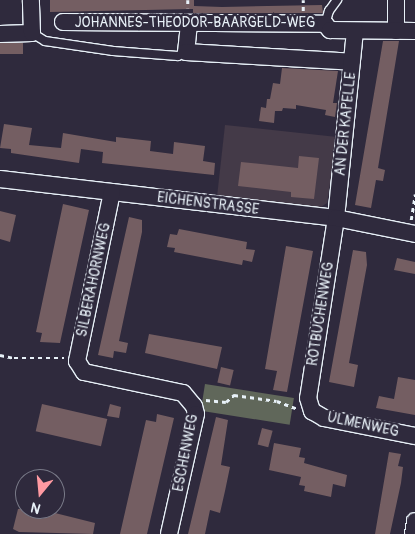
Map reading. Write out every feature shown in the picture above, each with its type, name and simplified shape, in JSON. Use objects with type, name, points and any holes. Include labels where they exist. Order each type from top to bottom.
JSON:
[{"type":"street","points":[[0,34],[32,33],[31,0]]},
{"type":"street","points":[[396,0],[396,31]]},
{"type":"street","name":"JOHANNES-THEODOR-BAARGELD-WEG","points":[[63,22],[325,24],[330,30],[415,30]]},
{"type":"street","points":[[189,24],[186,52],[352,62]]},
{"type":"street","name":"AN DER KAPELLE","points":[[336,218],[355,31]]},
{"type":"street","name":"EICHENSTRASSE","points":[[0,179],[336,218],[412,233]]},
{"type":"street","name":"SILBERAHORNWEG","points":[[78,363],[112,192]]},
{"type":"street","name":"ROTBUCHENWEG","points":[[312,411],[308,398],[336,218]]},
{"type":"street","name":"ESCHENWEG","points":[[78,363],[84,372],[183,393],[194,406],[196,414],[169,534]]},
{"type":"street","name":"ULMENWEG","points":[[312,411],[324,418],[415,436]]},
{"type":"street","points":[[413,534],[415,521]]},
{"type":"lane","points":[[325,24],[329,11],[337,0]]},
{"type":"lane","points":[[32,33],[45,41],[113,52],[178,56],[186,52]]},
{"type":"path","points":[[412,233],[415,194]]},
{"type":"path","points":[[0,355],[14,358],[78,363]]},
{"type":"path","points":[[194,406],[203,400],[226,402],[234,395],[277,401],[293,409],[312,411]]},
{"type":"shaded area","points":[[225,125],[337,137],[327,203],[318,209],[217,197]]},
{"type":"green space","points":[[205,384],[294,398],[290,425],[201,411]]},
{"type":"building","points":[[50,0],[194,0],[194,6],[222,7],[322,5],[323,13],[193,13],[193,9],[50,12]]},
{"type":"building","points":[[383,41],[399,41],[378,168],[385,170],[383,181],[376,180],[371,208],[355,205]]},
{"type":"building","points":[[0,43],[23,43],[23,54],[0,54]]},
{"type":"building","points":[[282,68],[338,71],[333,103],[337,103],[335,117],[325,115],[326,110],[296,105],[296,109],[283,108],[282,111],[275,111],[274,123],[259,121],[261,107],[266,108],[273,83],[280,84]]},
{"type":"building","points":[[4,124],[32,128],[29,145],[61,148],[63,133],[116,142],[116,137],[151,141],[150,151],[173,154],[174,142],[205,146],[203,161],[215,163],[214,175],[102,163],[103,152],[81,149],[79,163],[11,153],[11,149],[0,148]]},
{"type":"building","points":[[299,156],[319,158],[314,199],[291,197],[291,192],[238,186],[241,162],[298,168]]},
{"type":"building","points":[[63,204],[89,210],[60,343],[40,342],[42,333],[36,332]]},
{"type":"building","points":[[0,211],[16,215],[10,242],[0,239]]},
{"type":"building","points":[[129,217],[142,220],[142,232],[119,341],[128,343],[126,353],[114,351],[113,358],[98,355]]},
{"type":"building","points":[[179,229],[247,242],[246,249],[255,250],[252,262],[243,260],[242,265],[174,252],[175,248],[167,247],[170,234],[177,235]]},
{"type":"building","points":[[286,246],[313,251],[287,392],[273,390],[277,371],[265,369]]},
{"type":"building","points":[[353,250],[366,252],[367,265],[349,363],[358,365],[354,387],[329,382]]},
{"type":"building","points":[[397,258],[415,262],[415,274],[394,270]]},
{"type":"building","points":[[149,334],[222,347],[217,369],[145,353]]},
{"type":"building","points":[[221,367],[234,370],[230,386],[217,383]]},
{"type":"building","points":[[398,377],[415,380],[415,415],[376,408],[379,396],[394,399]]},
{"type":"building","points":[[42,404],[107,419],[101,446],[36,431]]},
{"type":"building","points":[[110,404],[121,407],[119,418],[107,416]]},
{"type":"building","points":[[157,414],[174,418],[147,534],[120,534],[146,420],[156,422]]},
{"type":"building","points":[[216,417],[228,420],[221,465],[230,467],[220,513],[210,510],[205,534],[188,534]]},
{"type":"building","points":[[262,428],[273,431],[268,447],[258,444]]},
{"type":"building","points":[[274,443],[301,448],[299,457],[305,458],[304,463],[347,475],[345,487],[333,484],[331,497],[304,491],[305,486],[299,485],[301,477],[269,470]]},
{"type":"building","points":[[389,452],[401,454],[398,466],[403,467],[401,483],[390,534],[375,534]]},
{"type":"building","points":[[65,516],[95,523],[93,534],[19,532],[13,529],[16,519],[65,519]]}]
